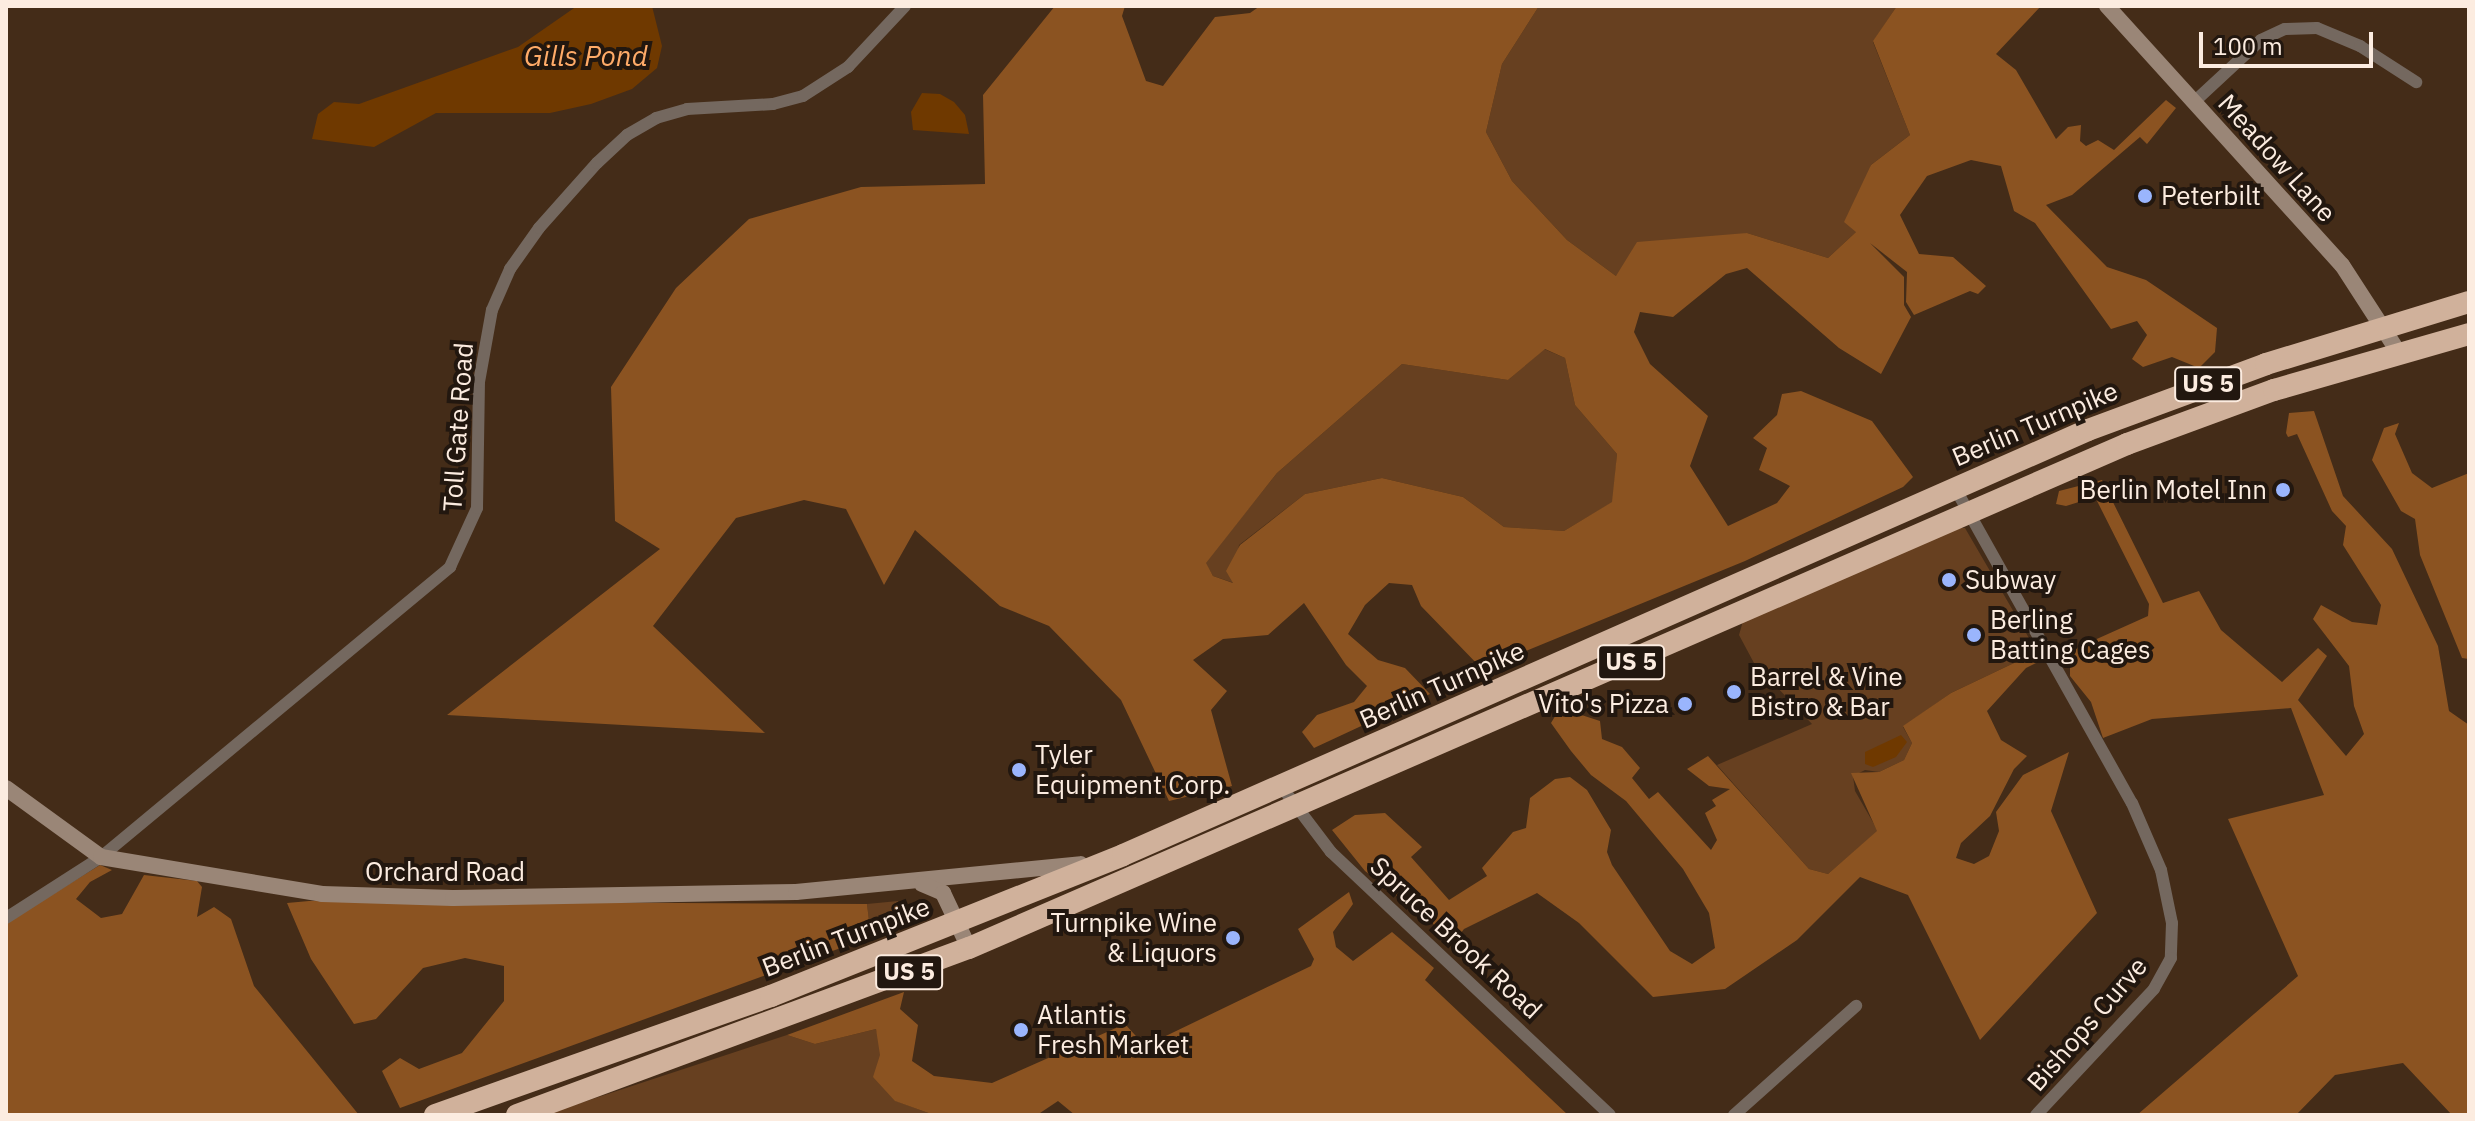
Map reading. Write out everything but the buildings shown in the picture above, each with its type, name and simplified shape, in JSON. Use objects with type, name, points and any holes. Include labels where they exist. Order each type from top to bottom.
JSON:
[{"type":"highway","name":"Berlin Turnpike","points":[[435,1115],[771,996],[1123,855],[1955,488],[2146,407],[2469,302]]},
{"type":"highway","name":"Berlin Turnpike","points":[[517,1115],[969,948],[1294,810],[1967,513],[2213,411],[2469,334]]},
{"type":"street","name":"Toll Gate Road","points":[[6,918],[101,857],[450,567],[477,508],[479,382],[492,310],[510,269],[539,228],[597,163],[627,135],[656,118],[687,109],[773,104],[803,96],[848,67],[905,6]]},
{"type":"street","name":"Meadow Lane","points":[[2107,6],[2342,265],[2399,353]]},
{"type":"street","points":[[2194,102],[2261,40],[2285,29],[2317,28],[2360,46],[2416,82]]},
{"type":"street","name":"Bishops Curve","points":[[1955,488],[2132,803],[2161,870],[2172,923],[2171,958],[2154,989],[2036,1115]]},
{"type":"street","name":"Spruce Brook Road","points":[[1281,786],[1294,810],[1350,871],[1610,1115]]},
{"type":"street","name":"Orchard Road","points":[[6,788],[101,857],[286,890],[355,896],[610,896],[909,884],[934,886],[958,923],[969,948]]},
{"type":"street","name":"Orchard Road","points":[[909,884],[952,877],[1040,871],[1123,855]]},
{"type":"street","points":[[1734,1115],[1856,1006]]},
{"type":"shaded area","points":[[1055,6],[1125,6],[1122,16],[1146,81],[1163,86],[1215,17],[1250,13],[1260,6],[1539,6],[1502,64],[1486,132],[1512,181],[1567,240],[1616,276],[1637,242],[1747,233],[1828,258],[1856,232],[1844,222],[1871,165],[1910,135],[1873,41],[1897,6],[2041,6],[1996,54],[2016,70],[2056,139],[2068,127],[2081,125],[2080,141],[2086,146],[2098,140],[2114,150],[2166,100],[2176,108],[2147,144],[2140,137],[2072,195],[2046,205],[2107,267],[2146,280],[2217,328],[2215,352],[2199,368],[2172,357],[2143,367],[2132,359],[2147,335],[2137,321],[2111,329],[2035,223],[2014,211],[2001,166],[1971,160],[1927,176],[1900,215],[1919,254],[1953,257],[1986,286],[1978,294],[1970,291],[1914,315],[1906,302],[1907,272],[1870,243],[1904,277],[1904,305],[1911,317],[1881,374],[1839,348],[1747,268],[1726,274],[1673,317],[1640,312],[1634,332],[1650,364],[1708,416],[1690,466],[1728,526],[1777,503],[1790,486],[1759,470],[1767,448],[1753,438],[1777,415],[1782,394],[1801,391],[1872,421],[1913,477],[1903,487],[1745,561],[1482,669],[1421,606],[1412,585],[1389,583],[1365,605],[1348,634],[1378,660],[1405,668],[1430,694],[1314,748],[1302,732],[1317,715],[1354,702],[1367,686],[1346,665],[1304,603],[1268,635],[1223,639],[1193,660],[1227,691],[1211,710],[1232,786],[1169,801],[1121,700],[1049,626],[1000,606],[915,530],[884,585],[846,509],[804,500],[736,518],[653,626],[765,733],[447,715],[660,549],[615,521],[611,387],[676,288],[749,219],[861,187],[985,184],[983,95]],"holes":[[[1545,349],[1565,358],[1575,405],[1617,454],[1612,502],[1564,531],[1504,527],[1463,497],[1382,478],[1305,494],[1240,545],[1226,571],[1233,583],[1213,576],[1206,563],[1277,473],[1402,364],[1508,380]]]},
{"type":"shaded area","points":[[1539,6],[1897,6],[1873,42],[1910,135],[1871,165],[1856,232],[1828,258],[1747,233],[1616,276],[1567,240],[1512,181],[1486,132],[1502,64]]},
{"type":"shaded area","points":[[1544,349],[1565,358],[1575,405],[1617,454],[1613,502],[1564,531],[1504,527],[1463,497],[1382,478],[1305,494],[1239,545],[1234,583],[1213,576],[1205,563],[1277,473],[1402,364],[1508,380]]},
{"type":"shaded area","points":[[2314,411],[2343,496],[2392,549],[2438,646],[2449,711],[2469,725],[2469,1115],[2452,1115],[2403,1063],[2335,1075],[2296,1115],[2137,1115],[2298,976],[2228,819],[2324,795],[2291,708],[2152,719],[2103,738],[2091,702],[2070,676],[2070,651],[2148,616],[2149,604],[2095,497],[2066,506],[2056,504],[2059,491],[2102,480],[2163,603],[2199,591],[2221,630],[2282,682],[2318,648],[2327,656],[2298,700],[2346,756],[2364,734],[2354,706],[2349,666],[2313,619],[2321,605],[2352,622],[2377,625],[2381,605],[2343,545],[2346,526],[2332,511],[2297,434],[2288,437],[2286,433],[2289,413]]},
{"type":"shaded area","points":[[2399,423],[2395,434],[2412,473],[2432,488],[2469,473],[2469,659],[2462,658],[2420,555],[2415,519],[2401,511],[2372,460],[2384,428]]},
{"type":"shaded area","points":[[1958,528],[1965,528],[2037,652],[1951,693],[1903,727],[1912,743],[1904,760],[1879,772],[1865,770],[1853,776],[1855,791],[1878,831],[1828,874],[1809,869],[1717,765],[1812,724],[1754,663],[1739,635],[1743,621]]},
{"type":"shaded area","points":[[2037,652],[2042,660],[2026,668],[1987,711],[2001,740],[2027,756],[2014,769],[1990,816],[1961,843],[1956,858],[1974,864],[1989,856],[1999,831],[1996,812],[2023,775],[2069,752],[2051,811],[2097,913],[1980,1040],[1908,895],[1860,877],[1797,940],[1725,989],[1653,997],[1579,923],[1537,893],[1464,929],[1455,941],[1365,871],[1332,830],[1355,815],[1385,813],[1422,847],[1411,857],[1449,900],[1487,876],[1482,868],[1513,832],[1526,828],[1530,798],[1555,779],[1570,777],[1587,790],[1611,830],[1607,852],[1612,865],[1670,951],[1692,964],[1715,948],[1709,913],[1683,869],[1626,801],[1591,775],[1571,751],[1551,723],[1560,708],[1600,721],[1602,739],[1622,747],[1640,768],[1632,778],[1649,799],[1658,792],[1711,850],[1717,840],[1705,813],[1716,806],[1712,800],[1730,789],[1709,786],[1687,769],[1708,756],[1809,869],[1828,874],[1877,831],[1851,773],[1879,772],[1904,760],[1912,743],[1903,726],[1951,693]]},
{"type":"shaded area","points":[[100,865],[112,870],[90,882],[76,899],[101,918],[122,914],[144,875],[197,881],[202,887],[197,917],[214,907],[231,919],[254,986],[359,1115],[6,1115],[6,923]]},
{"type":"shaded area","points":[[1349,892],[1353,904],[1333,932],[1336,947],[1353,961],[1392,932],[1434,968],[1425,980],[1568,1115],[1075,1115],[1058,1101],[1037,1115],[934,1115],[895,1101],[873,1077],[880,1055],[876,1029],[815,1044],[787,1035],[904,992],[900,1009],[918,1025],[912,1061],[934,1076],[992,1083],[1125,1024],[1145,1046],[1311,966],[1314,959],[1298,929]]},
{"type":"shaded area","points":[[898,901],[902,927],[871,937],[867,904]]},
{"type":"shaded area","points":[[287,903],[867,904],[871,937],[400,1108],[382,1071],[400,1058],[419,1069],[462,1053],[504,1001],[504,966],[465,958],[423,968],[376,1019],[354,1024],[311,959]]},
{"type":"shaded area","points":[[876,1029],[896,1101],[934,1115],[544,1115],[787,1035],[815,1044]]},
{"type":"water","name":"Gills Pond","points":[[577,6],[652,6],[662,46],[657,68],[632,89],[591,104],[550,113],[436,113],[374,147],[312,139],[318,114],[334,102],[359,104],[518,47]]},
{"type":"water","points":[[922,93],[940,94],[954,102],[965,115],[969,134],[913,130],[911,112]]},
{"type":"water","points":[[1901,735],[1907,742],[1896,757],[1873,767],[1865,764],[1865,752]]},
{"type":"place","name":"Peterbilt","points":[[2145,196]]},
{"type":"place","name":"Berlin Motel Inn","points":[[2283,490]]},
{"type":"place","name":"Subway","points":[[1949,580]]},
{"type":"place","name":"Berling Batting Cages","points":[[1974,635]]},
{"type":"place","name":"Barrel & Vine Bistro & Bar","points":[[1734,692]]},
{"type":"place","name":"Vito's Pizza","points":[[1685,704]]},
{"type":"place","name":"Tyler Equipment Corp.","points":[[1019,770]]},
{"type":"place","name":"Turnpike Wine & Liquors","points":[[1233,938]]},
{"type":"place","name":"Atlantis Fresh Market","points":[[1021,1030]]}]
